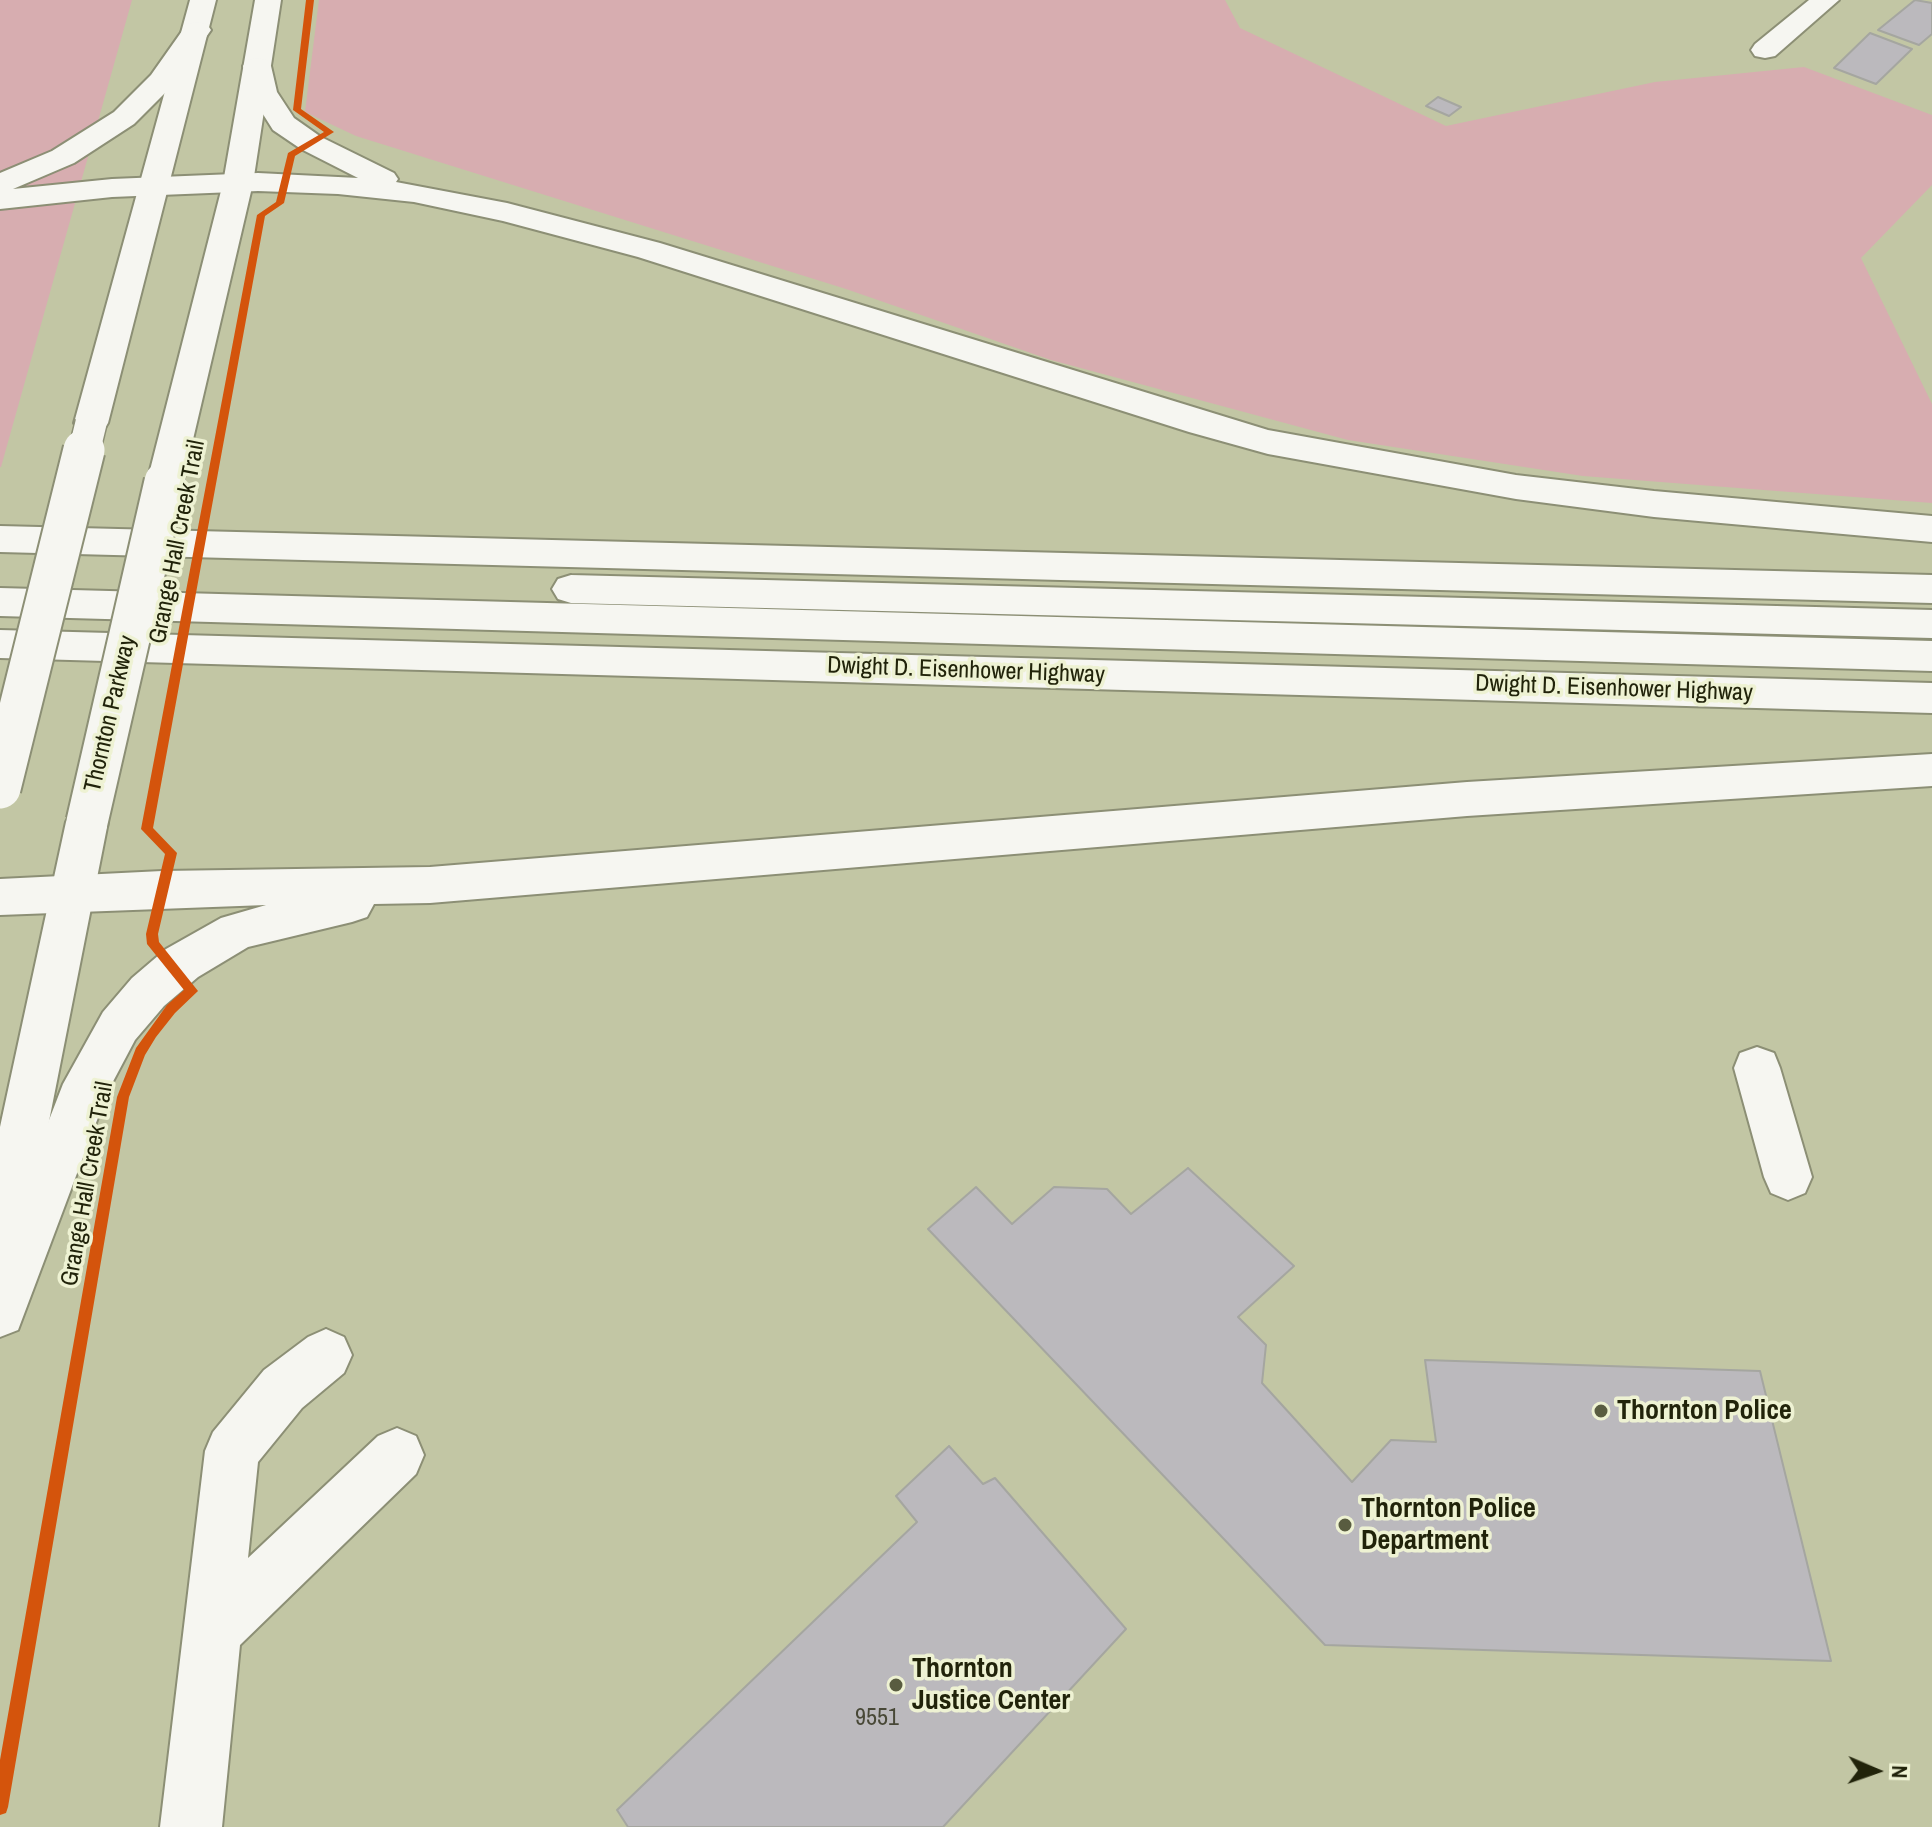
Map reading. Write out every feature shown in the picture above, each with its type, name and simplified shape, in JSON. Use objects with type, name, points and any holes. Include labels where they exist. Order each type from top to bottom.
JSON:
[{"type":"main road","points":[[0,788],[91,423],[203,0]]},
{"type":"main road","name":"Thornton Parkway","points":[[0,1243],[71,893],[178,424],[238,183],[268,0]]},
{"type":"main road","points":[[1765,50],[1826,0]]},
{"type":"main road","points":[[0,184],[63,157],[124,118],[161,81],[197,30]]},
{"type":"main road","points":[[257,66],[263,92],[283,124],[311,143],[414,193]]},
{"type":"main road","points":[[0,200],[156,186],[238,183],[322,184],[414,193],[520,215],[649,250],[1268,442],[1516,487],[1654,504],[1932,529]]},
{"type":"main road","points":[[0,539],[1932,589]]},
{"type":"main road","points":[[0,572],[1932,624]]},
{"type":"main road","points":[[0,602],[1932,656]]},
{"type":"main road","name":"Dwight D. Eisenhower Highway","points":[[0,644],[1932,698]]},
{"type":"main road","points":[[0,897],[430,885],[1467,799],[1932,770]]},
{"type":"main road","points":[[0,1312],[87,1084],[119,1026],[148,992],[182,963],[237,931],[430,885]]},
{"type":"main road","points":[[1757,1068],[1788,1177]]},
{"type":"main road","points":[[191,1827],[232,1451],[283,1389],[326,1355]]},
{"type":"main road","points":[[212,1632],[397,1455]]},
{"type":"shaded area","points":[[0,0],[132,0],[1,467],[0,467]]},
{"type":"shaded area","points":[[319,0],[1225,0],[1240,28],[1446,126],[1655,82],[1804,67],[1932,115],[1932,185],[1861,258],[1932,404],[1932,503],[1583,476],[1348,440],[1051,360],[846,289],[356,136],[305,112]]},
{"type":"building","points":[[1915,0],[1932,3],[1932,34],[1919,45],[1878,30]]},
{"type":"building","points":[[1870,33],[1912,49],[1876,84],[1834,68]]},
{"type":"building","points":[[1438,97],[1461,107],[1449,116],[1426,106]]},
{"type":"building","name":"Thornton Police","points":[[1188,1168],[1294,1266],[1238,1317],[1266,1345],[1262,1383],[1352,1482],[1391,1440],[1436,1442],[1425,1360],[1760,1371],[1831,1661],[1325,1645],[928,1229],[976,1187],[1012,1224],[1054,1187],[1107,1189],[1131,1214]]},
{"type":"building","name":"Thornton Justice Center","points":[[949,1446],[983,1484],[995,1478],[1126,1629],[943,1827],[628,1827],[617,1810],[917,1522],[896,1496]]},
{"type":"cycle path","name":"Grange Hall Creek Trail","points":[[0,1807],[123,1097],[140,1052],[152,1033],[171,1009],[192,991],[153,944],[152,934],[171,853],[147,829],[261,215],[280,203],[291,155],[330,132],[297,110],[310,0]]},
{"type":"place","name":"Thornton Police","points":[[1601,1411]]},
{"type":"place","name":"Thornton Police Department","points":[[1345,1525]]},
{"type":"place","name":"Thornton Justice Center","points":[[896,1685]]}]
